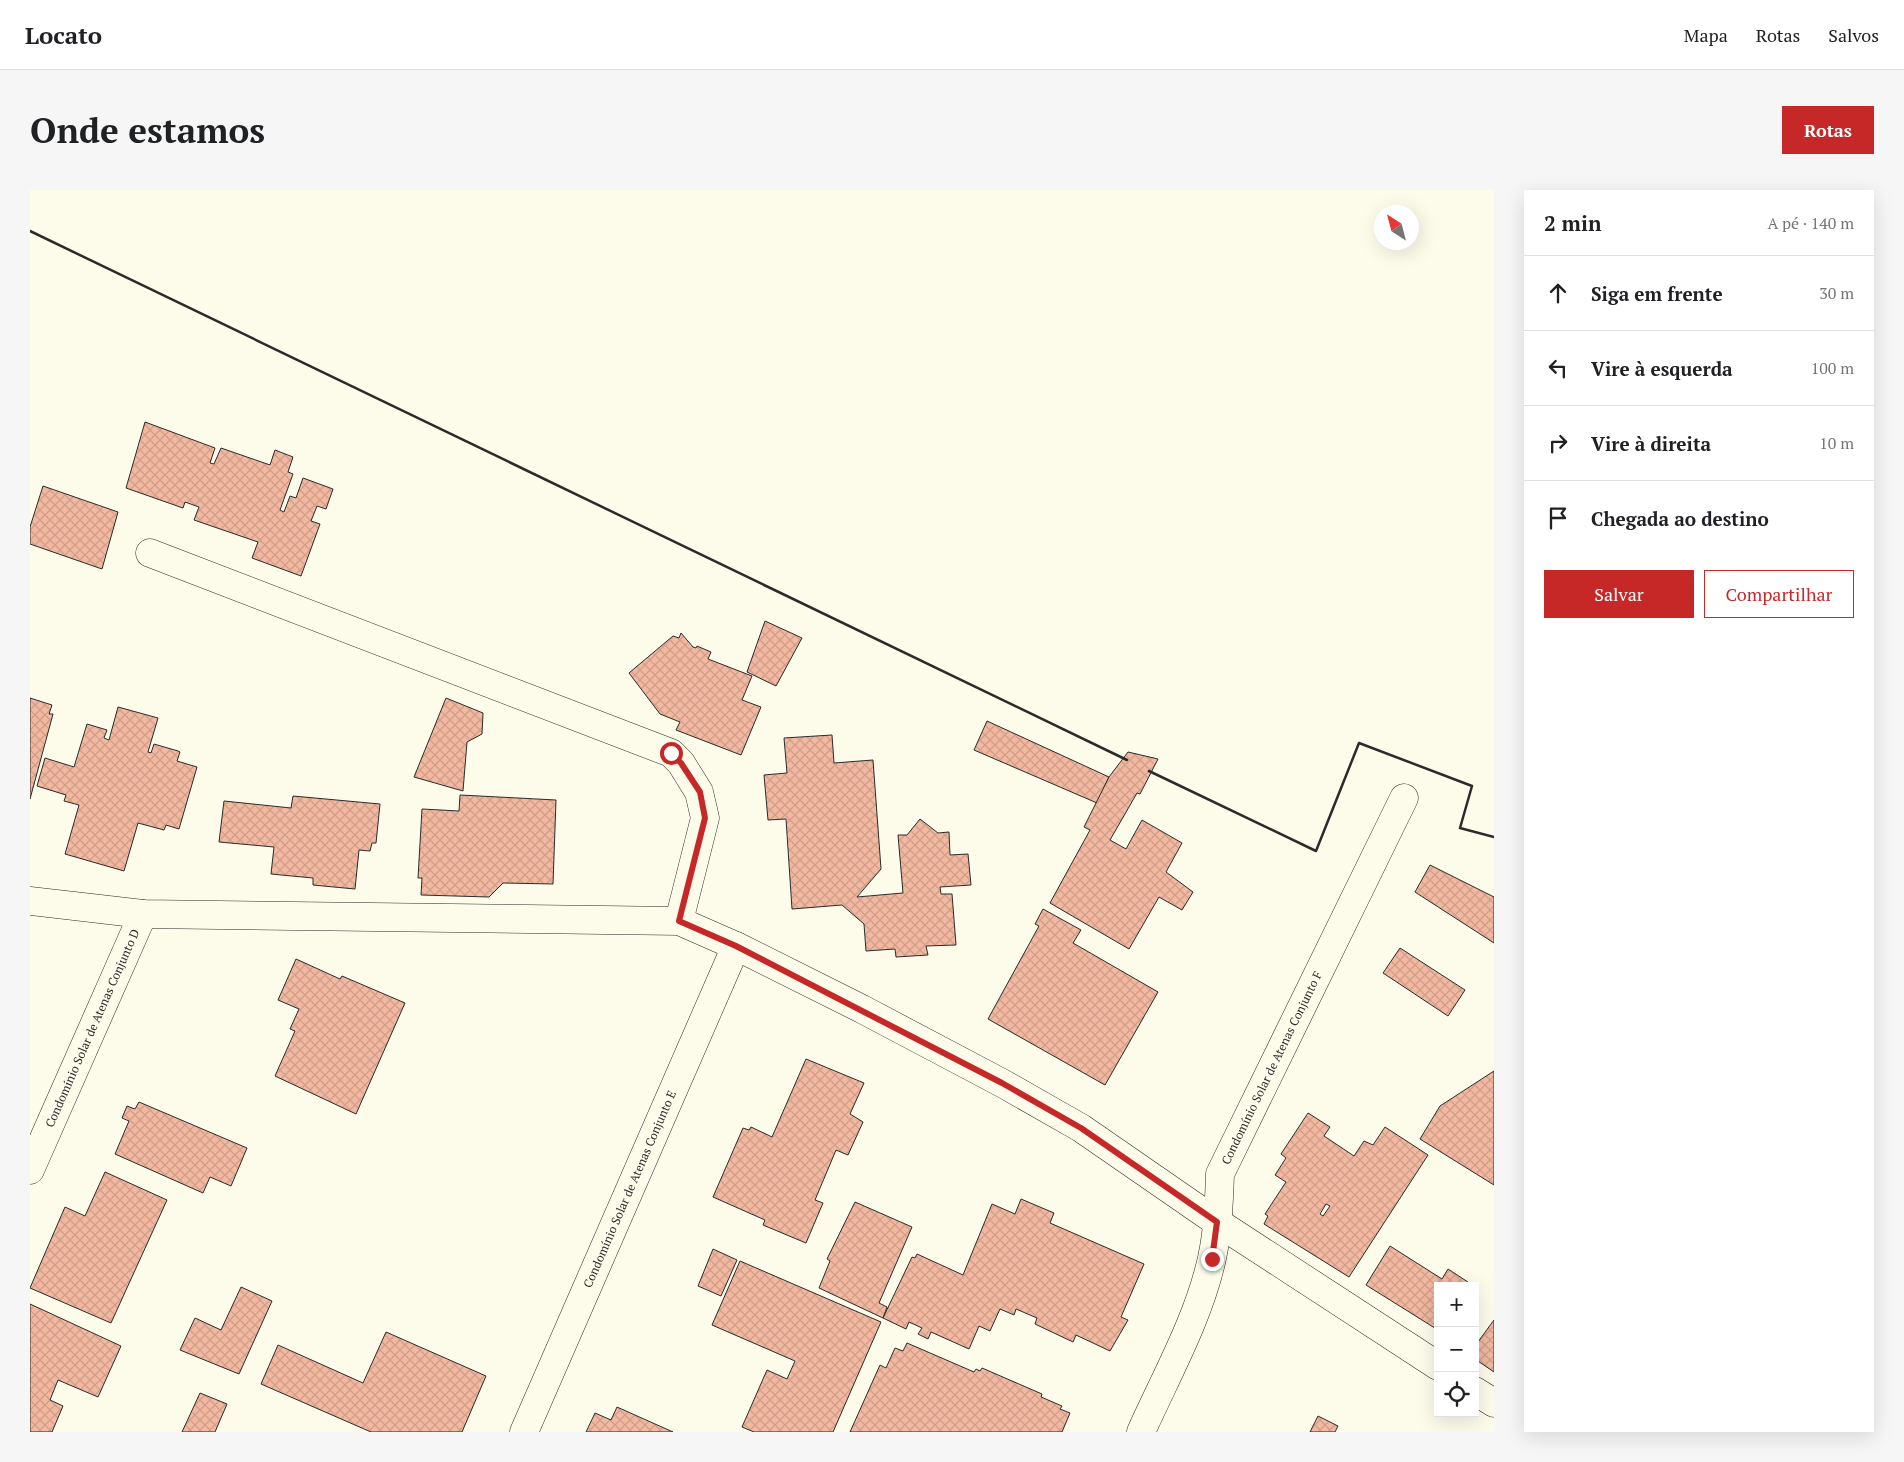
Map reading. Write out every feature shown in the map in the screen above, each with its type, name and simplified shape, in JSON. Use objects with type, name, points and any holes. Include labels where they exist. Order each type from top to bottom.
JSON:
[{"type":"street","points":[[150,553],[671,753],[681,763],[700,792],[705,818],[679,921]]},
{"type":"street","name":"Condomínio Solar de Atenas Conjunto F","points":[[1141,1432],[1194,1312],[1212,1259],[1217,1222],[1220,1174],[1404,798]]},
{"type":"street","points":[[30,900],[143,914],[679,921],[736,946],[1002,1083],[1081,1128],[1217,1222],[1434,1363]]},
{"type":"street","name":"Condomínio Solar de Atenas Conjunto D","points":[[30,1170],[143,914]]},
{"type":"street","name":"Condomínio Solar de Atenas Conjunto E","points":[[524,1432],[736,946]]},
{"type":"street","points":[[1479,1394],[1494,1403]]},
{"type":"building","points":[[145,422],[215,448],[210,463],[214,464],[221,448],[270,465],[275,450],[293,457],[288,472],[293,474],[280,510],[284,512],[290,496],[296,498],[303,478],[333,489],[326,509],[317,506],[311,521],[320,524],[301,576],[252,558],[258,542],[194,520],[199,507],[185,502],[183,508],[126,488]]},
{"type":"building","points":[[43,486],[118,512],[102,569],[30,544],[30,527]]},
{"type":"building","points":[[765,621],[802,638],[776,686],[747,672]]},
{"type":"building","points":[[681,633],[693,647],[696,648],[697,646],[711,652],[708,659],[752,676],[742,700],[761,707],[741,755],[676,730],[680,722],[660,714],[629,673],[673,636],[679,638]]},
{"type":"building","points":[[30,698],[52,705],[49,714],[53,714],[30,799]]},
{"type":"building","points":[[446,698],[483,713],[482,734],[467,742],[463,791],[414,777]]},
{"type":"building","points":[[118,707],[158,718],[148,752],[151,753],[154,744],[178,751],[180,752],[177,761],[197,767],[179,829],[166,825],[164,830],[138,823],[124,871],[65,854],[79,805],[64,801],[66,795],[37,786],[45,758],[74,767],[87,724],[107,730],[104,738],[109,740]]},
{"type":"building","points":[[987,721],[1109,777],[1097,803],[974,750]]},
{"type":"building","points":[[832,735],[834,763],[873,760],[881,869],[857,897],[903,893],[898,835],[907,835],[920,819],[938,833],[949,832],[950,855],[968,854],[971,885],[940,887],[941,894],[952,894],[956,945],[926,946],[928,955],[896,957],[895,949],[866,951],[864,924],[842,905],[792,909],[786,819],[768,820],[764,775],[787,773],[784,738]]},
{"type":"building","points":[[1128,752],[1158,759],[1140,794],[1137,793],[1110,840],[1126,849],[1142,820],[1182,843],[1166,872],[1193,892],[1182,910],[1159,897],[1129,949],[1050,903],[1090,830],[1084,827],[1109,777]]},
{"type":"building","points":[[460,795],[556,800],[553,884],[503,883],[489,897],[421,895],[422,878],[418,878],[422,809],[459,811]]},
{"type":"building","points":[[293,796],[380,804],[376,843],[372,843],[370,851],[359,850],[355,889],[313,885],[313,878],[271,874],[274,847],[219,842],[224,801],[291,808]]},
{"type":"building","points":[[1430,865],[1494,897],[1494,943],[1415,892]]},
{"type":"building","points":[[1043,909],[1081,930],[1073,943],[1158,992],[1105,1085],[988,1019],[1039,926],[1035,924]]},
{"type":"building","points":[[1400,948],[1465,990],[1448,1016],[1383,973]]},
{"type":"building","points":[[296,959],[340,979],[342,976],[405,1003],[356,1114],[275,1076],[295,1031],[290,1029],[299,1009],[278,1000]]},
{"type":"building","points":[[806,1059],[864,1083],[850,1114],[863,1122],[848,1155],[836,1150],[815,1200],[823,1203],[806,1243],[763,1225],[765,1220],[713,1197],[743,1128],[749,1130],[751,1127],[772,1137]]},
{"type":"building","points":[[1494,1071],[1494,1185],[1420,1139],[1440,1106]]},
{"type":"building","points":[[139,1102],[247,1148],[231,1186],[210,1177],[203,1193],[115,1154],[129,1121],[122,1118],[127,1106],[135,1109]]},
{"type":"building","points":[[1308,1113],[1330,1127],[1324,1136],[1354,1156],[1364,1141],[1373,1145],[1385,1127],[1428,1155],[1349,1277],[1264,1224],[1268,1216],[1265,1214],[1286,1182],[1275,1175],[1286,1158],[1281,1154]],"holes":[[[1326,1204],[1330,1206],[1323,1216],[1320,1214]]]},
{"type":"building","points":[[105,1172],[167,1200],[111,1323],[30,1288],[65,1207],[85,1216]]},
{"type":"building","points":[[1021,1199],[1054,1213],[1050,1223],[1144,1264],[1121,1317],[1128,1320],[1110,1351],[1076,1335],[1073,1342],[1035,1324],[1037,1318],[1016,1309],[1014,1315],[1000,1309],[990,1331],[979,1326],[969,1349],[931,1332],[928,1339],[918,1334],[922,1328],[909,1322],[906,1329],[883,1318],[912,1257],[915,1258],[917,1254],[963,1275],[992,1204],[1015,1214]]},
{"type":"building","points":[[855,1202],[912,1227],[879,1303],[887,1307],[883,1318],[819,1288],[830,1261],[827,1259]]},
{"type":"building","points":[[1390,1246],[1442,1279],[1448,1269],[1468,1282],[1434,1282],[1434,1328],[1366,1285]]},
{"type":"building","points":[[713,1249],[737,1260],[721,1296],[698,1286]]},
{"type":"building","points":[[740,1261],[881,1322],[833,1432],[754,1432],[742,1427],[767,1370],[787,1379],[795,1361],[712,1325]]},
{"type":"building","points":[[241,1287],[272,1301],[239,1374],[180,1350],[195,1318],[221,1330]]},
{"type":"building","points":[[30,1304],[121,1346],[98,1397],[58,1380],[50,1400],[63,1406],[52,1432],[30,1432]]},
{"type":"building","points":[[1494,1320],[1494,1372],[1479,1362],[1479,1341]]},
{"type":"building","points":[[386,1332],[486,1376],[462,1432],[371,1432],[261,1384],[278,1345],[363,1383]]},
{"type":"building","points":[[907,1343],[974,1372],[976,1369],[980,1371],[982,1368],[1042,1394],[1041,1397],[1062,1406],[1060,1409],[1070,1413],[1062,1432],[850,1432],[880,1365],[886,1368],[895,1348],[903,1351]]},
{"type":"building","points":[[200,1393],[227,1404],[215,1432],[182,1432]]},
{"type":"building","points":[[617,1407],[673,1432],[586,1432],[595,1413],[611,1420]]},
{"type":"building","points":[[1318,1416],[1338,1426],[1335,1432],[1310,1432]]},
{"type":"wall","points":[[30,231],[1127,760]]},
{"type":"wall","points":[[1149,771],[1316,851],[1359,743],[1472,786],[1460,828],[1494,837]]},
{"type":"route","points":[[671,753],[681,763],[700,792],[705,818],[679,921],[736,946],[862,1009],[1002,1083],[1081,1128],[1217,1222],[1212,1259]]}]
